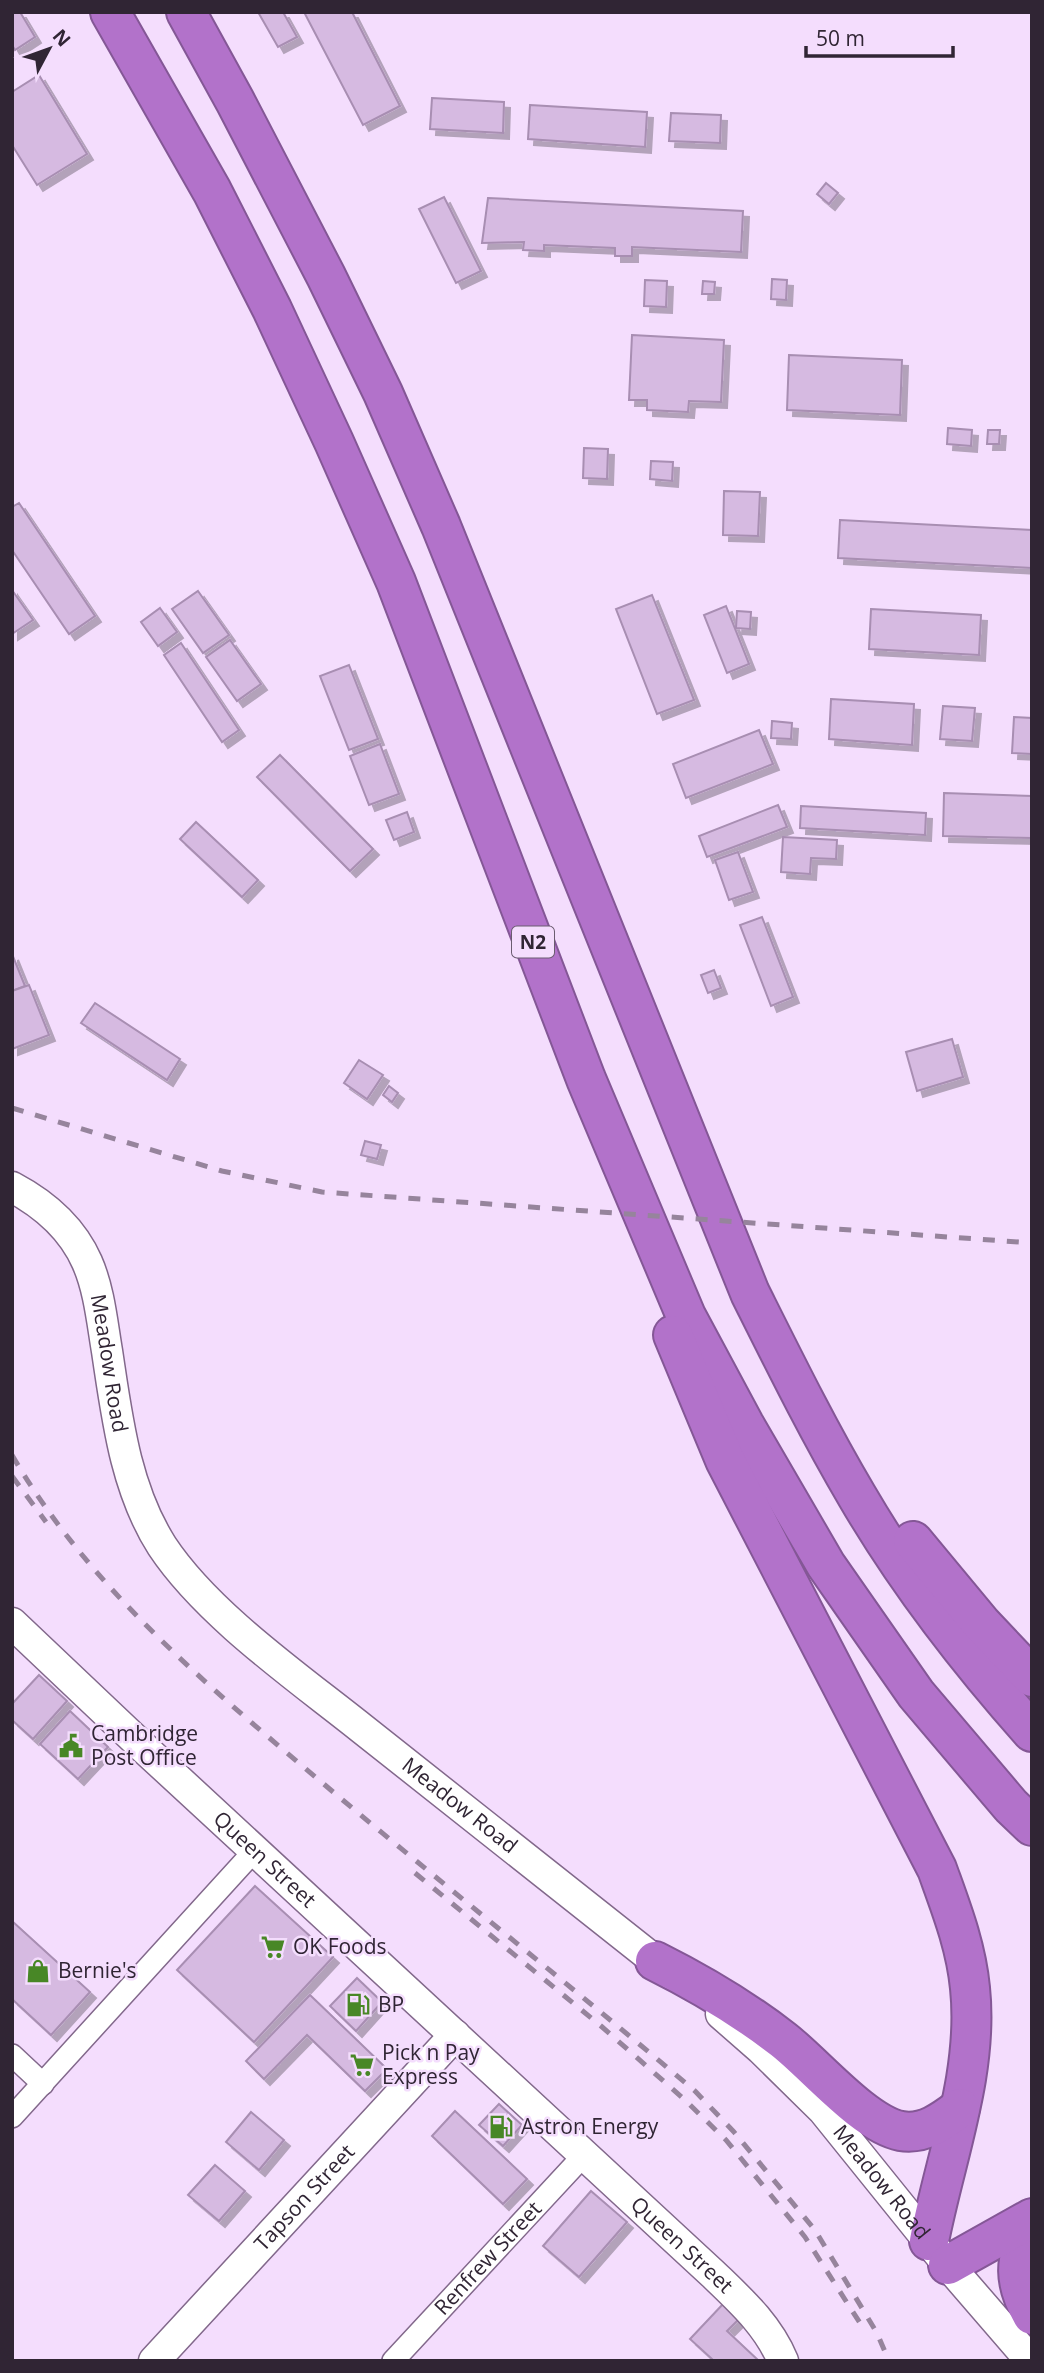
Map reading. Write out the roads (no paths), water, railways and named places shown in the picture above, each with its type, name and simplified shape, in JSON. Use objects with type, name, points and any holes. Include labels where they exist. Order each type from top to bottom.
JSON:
[{"type":"highway","name":"N2","points":[[110,12],[212,191],[272,309],[396,582],[586,1079],[686,1316],[744,1424],[826,1565],[916,1694],[1011,1806],[1032,1826]]},
{"type":"highway","points":[[186,12],[326,276],[383,393],[442,526],[750,1293],[802,1397],[858,1498],[931,1608],[1032,1732]]},
{"type":"highway","points":[[661,1068],[756,1282],[825,1410],[882,1500],[911,1539],[981,1623],[1032,1677]]},
{"type":"highway","points":[[586,1079],[659,1297],[725,1460],[937,1869],[961,1938],[970,1988],[971,2041],[960,2109],[938,2193],[939,2253],[1032,2218]]},
{"type":"highway","points":[[655,1961],[701,1984],[739,2008],[784,2041],[861,2110],[883,2125],[903,2131],[924,2130],[960,2109]]},
{"type":"highway","points":[[1032,2228],[1025,2239],[1017,2264],[1018,2284],[1032,2315]]},
{"type":"main road","name":"Meadow Road","points":[[12,1187],[34,1199],[57,1219],[86,1261],[102,1320],[125,1455],[142,1506],[162,1545],[190,1583],[292,1673],[655,1961],[761,2049],[823,2110],[1031,2361]]},
{"type":"main road","name":"Queen Street","points":[[12,1623],[751,2311],[774,2341],[783,2361]]},
{"type":"main road","name":"Tapson Street","points":[[154,2361],[455,2035]]},
{"type":"street","points":[[12,2117],[255,1850]]},
{"type":"street","points":[[12,2055],[43,2084]]},
{"type":"street","name":"Renfrew Street","points":[[393,2361],[584,2155]]},
{"type":"railway","points":[[12,1108],[222,1171],[322,1192],[1032,1243]]},
{"type":"railway","points":[[12,1455],[79,1551],[157,1637],[332,1791],[695,2091],[734,2132],[815,2230],[877,2333],[889,2361]]},
{"type":"railway","points":[[12,1476],[46,1522]]},
{"type":"railway","points":[[415,1873],[601,2026],[726,2140],[805,2237],[860,2323]]},
{"type":"place","name":"Cambridge Post Office","points":[[71,1746]]},
{"type":"place","name":"OK Foods","points":[[273,1947]]},
{"type":"place","name":"Bernie's","points":[[38,1971]]},
{"type":"place","name":"BP","points":[[358,2005]]},
{"type":"place","name":"Pick n Pay Express","points":[[362,2065]]},
{"type":"place","name":"Astron Energy","points":[[501,2127]]}]
